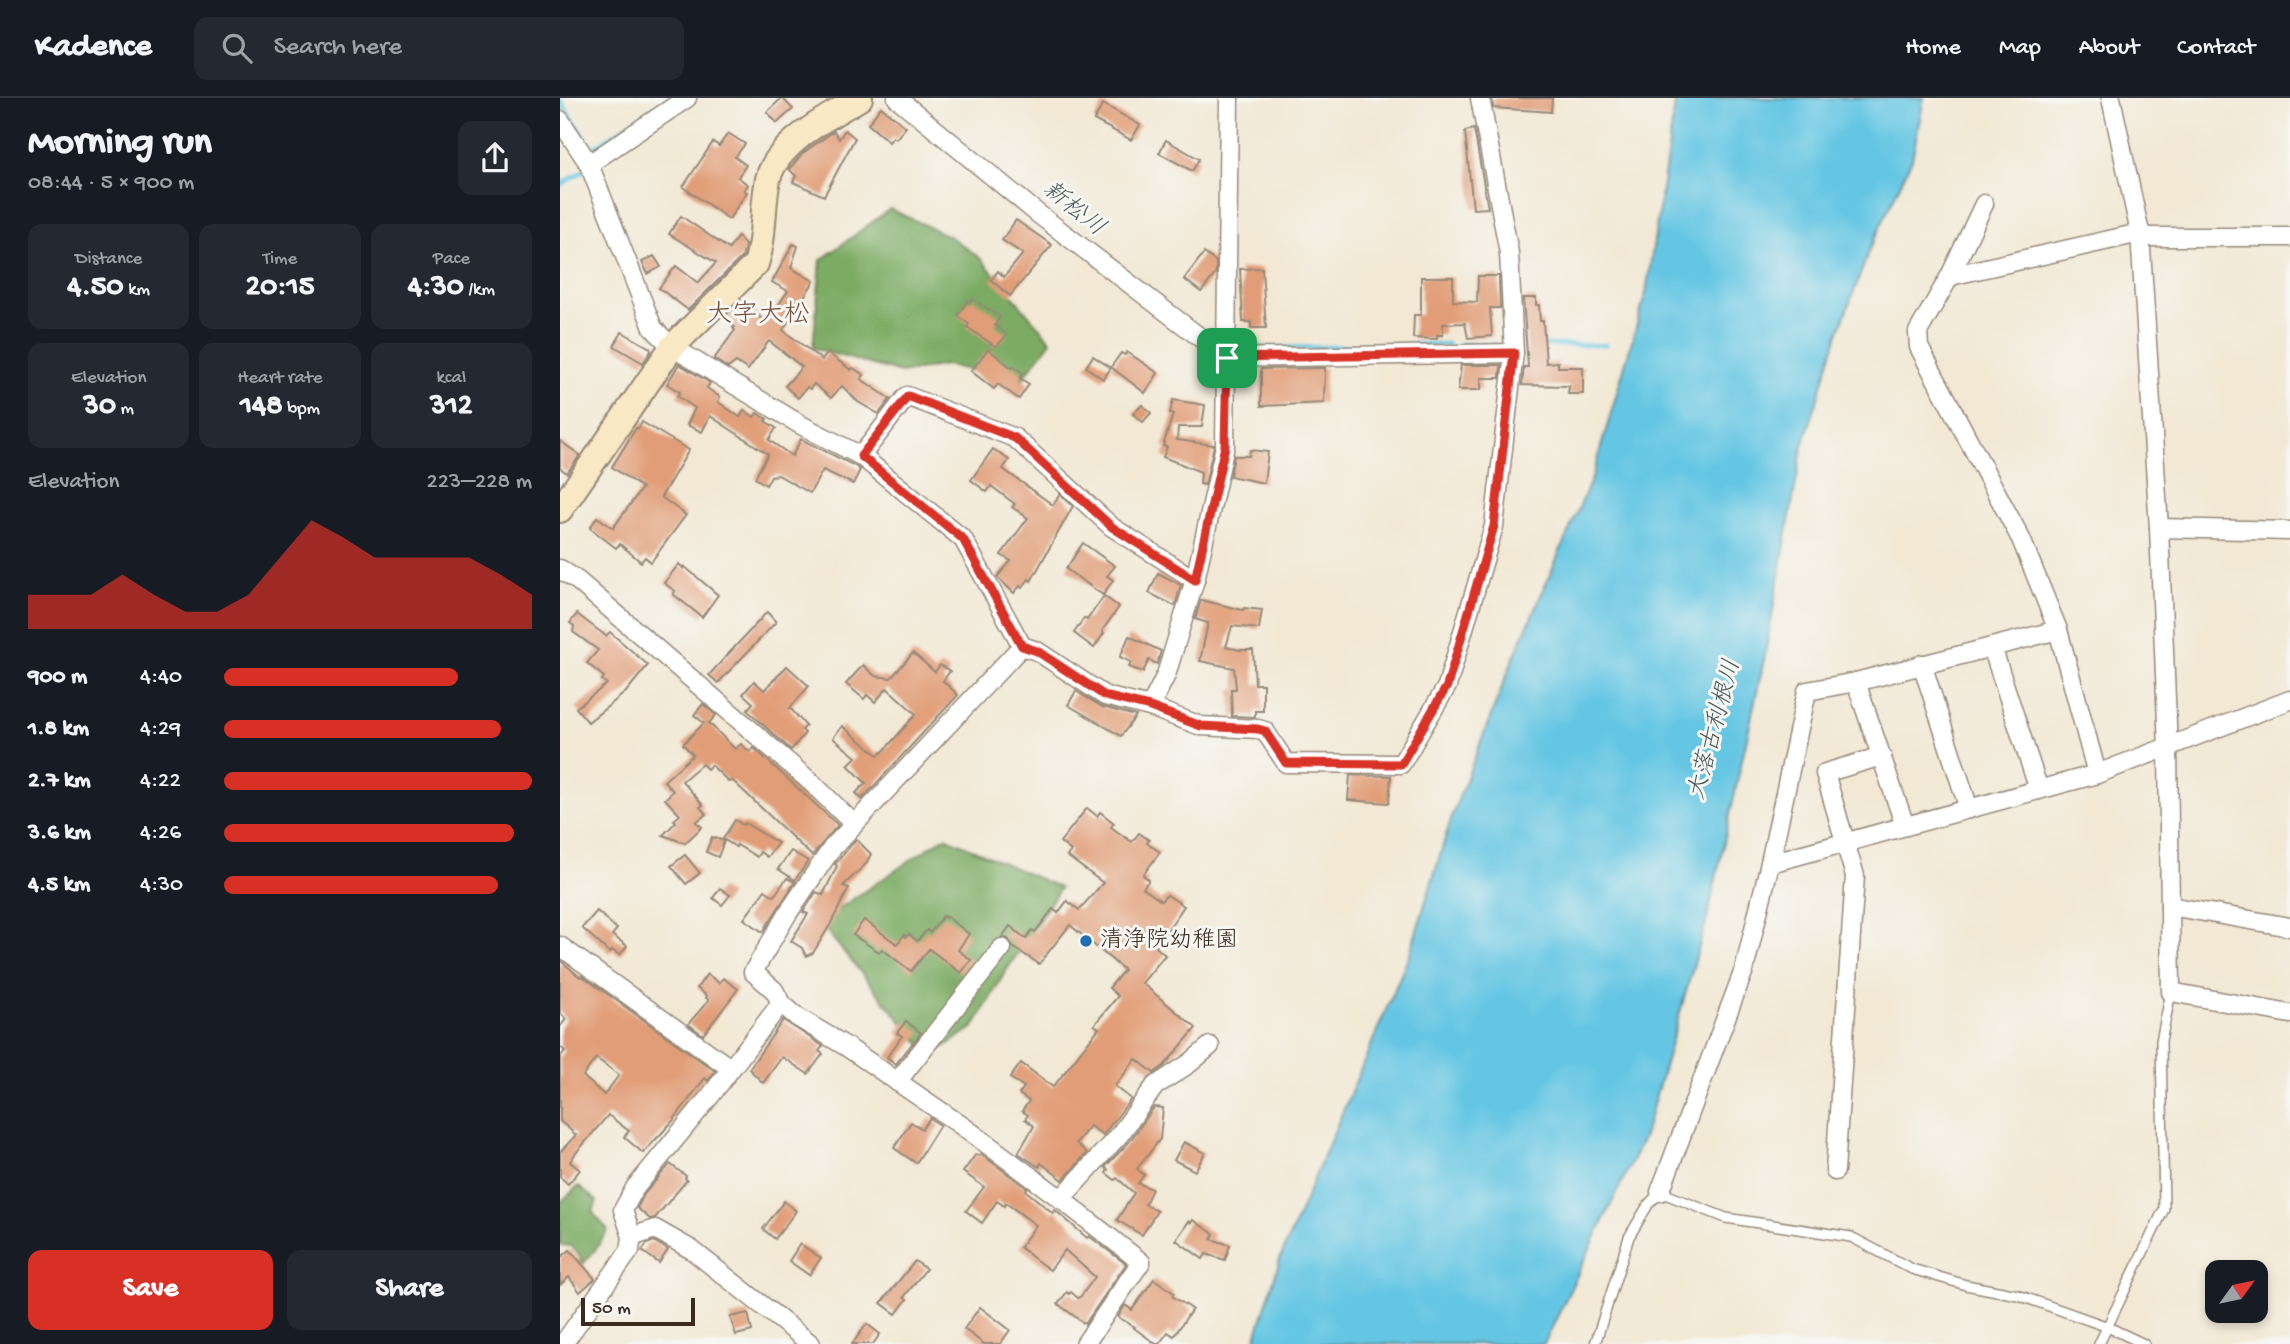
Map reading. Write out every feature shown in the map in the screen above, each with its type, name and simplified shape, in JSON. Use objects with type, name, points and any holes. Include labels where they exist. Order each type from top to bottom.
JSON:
[{"type":"main road","points":[[560,510],[672,347],[757,264],[762,247],[762,225],[769,176],[784,151],[806,131],[860,98]]},
{"type":"street","points":[[589,164],[687,98]]},
{"type":"street","points":[[897,98],[1037,214],[1227,358],[1514,353]]},
{"type":"street","points":[[1150,707],[1166,675],[1195,580],[1225,446],[1229,98]]},
{"type":"street","points":[[560,120],[589,164],[653,328],[672,347],[801,425],[861,456],[963,539],[1022,646],[1037,651],[1105,696],[1150,707],[1201,726],[1265,731],[1286,763],[1401,764],[1447,686],[1494,526],[1514,353],[1509,253],[1480,98]]},
{"type":"street","points":[[2111,98],[2140,233],[2159,528],[2168,748],[2171,992],[2290,1014]]},
{"type":"street","points":[[1984,204],[1951,276],[1918,332],[1919,347],[2021,538],[2058,630],[2097,774]]},
{"type":"street","points":[[1951,276],[2140,233],[2149,237],[2290,237]]},
{"type":"street","points":[[861,456],[908,396],[1015,438],[1112,527],[1195,580]]},
{"type":"street","points":[[2159,528],[2290,531]]},
{"type":"street","points":[[560,569],[578,581],[813,783],[853,824]]},
{"type":"street","points":[[1660,1192],[1744,970],[1807,691],[1856,682],[2058,630]]},
{"type":"street","points":[[1022,646],[832,848],[788,913],[753,972],[774,990],[781,1003],[797,1017],[968,1130],[1141,1262],[1085,1344]]},
{"type":"street","points":[[1992,647],[2039,790]]},
{"type":"street","points":[[1922,664],[1969,809]]},
{"type":"street","points":[[1856,682],[1905,826]]},
{"type":"street","points":[[1770,863],[2097,774],[2290,701]]},
{"type":"street","points":[[1835,1171],[1855,876],[1825,773],[1882,755]]},
{"type":"street","points":[[2170,906],[2290,927]]},
{"type":"street","points":[[560,946],[730,1068]]},
{"type":"street","points":[[897,1082],[1002,948]]},
{"type":"street","points":[[563,1344],[630,1250],[632,1237],[623,1210],[635,1188],[781,1003]]},
{"type":"street","points":[[1061,1199],[1120,1134],[1155,1086],[1210,1046]]},
{"type":"street","points":[[632,1237],[655,1229],[692,1250],[811,1344]]},
{"type":"lane","points":[[2099,1344],[2164,1209],[2161,1041],[2171,992]]},
{"type":"lane","points":[[1595,1344],[1629,1237],[1648,1205],[1660,1192],[1726,1218],[1851,1237],[1912,1269],[1966,1285],[2018,1295],[2108,1327],[2144,1344]]},
{"type":"green space","points":[[890,209],[951,237],[981,259],[1051,341],[1021,381],[946,365],[901,373],[813,348],[821,260]]},
{"type":"green space","points":[[945,837],[1060,888],[1001,979],[974,1027],[930,1056],[819,922]]},
{"type":"green space","points":[[578,1186],[597,1201],[593,1213],[608,1230],[578,1270],[581,1257],[571,1246],[560,1245],[560,1203]]},
{"type":"water","name":"大落古利根川","points":[[1676,98],[1924,98],[1912,159],[1869,251],[1838,334],[1802,449],[1764,660],[1707,919],[1644,1136],[1544,1344],[1254,1344],[1280,1259],[1409,956],[1453,813],[1512,662],[1592,478],[1646,293]]},
{"type":"building","points":[[782,98],[793,109],[777,123],[767,112]]},
{"type":"building","points":[[1492,98],[1552,98],[1551,112],[1493,108]]},
{"type":"building","points":[[1103,104],[1140,125],[1131,140],[1094,120]]},
{"type":"building","points":[[881,107],[906,127],[896,139],[893,137],[889,142],[868,124]]},
{"type":"building","points":[[1474,129],[1488,208],[1473,209],[1465,131]]},
{"type":"building","points":[[845,130],[855,138],[824,196],[793,182],[796,176],[789,169],[803,153],[834,131],[839,139]]},
{"type":"building","points":[[728,133],[745,144],[735,157],[746,165],[738,177],[748,185],[744,190],[747,192],[729,219],[683,187],[713,142],[719,146]]},
{"type":"building","points":[[1166,140],[1199,159],[1192,171],[1159,153]]},
{"type":"building","points":[[681,216],[729,249],[738,236],[745,245],[743,256],[688,310],[659,288],[676,266],[698,283],[716,263],[669,234]]},
{"type":"building","points":[[1016,220],[1052,245],[1010,296],[991,280],[998,271],[1004,277],[1023,254],[1002,240]]},
{"type":"building","points":[[793,244],[798,246],[791,268],[814,281],[783,330],[822,360],[828,353],[851,370],[853,368],[864,375],[861,379],[890,399],[879,414],[858,402],[842,386],[831,398],[814,384],[810,389],[807,387],[798,398],[785,386],[802,367],[769,341],[748,370],[736,362],[728,368],[714,359],[735,330],[724,317],[741,300],[766,323],[788,291],[772,282]]},
{"type":"building","points":[[1204,253],[1216,262],[1216,273],[1201,292],[1184,279]]},
{"type":"building","points":[[654,256],[661,267],[648,274],[642,262]]},
{"type":"building","points":[[1262,268],[1266,328],[1251,328],[1251,322],[1243,322],[1240,269]]},
{"type":"building","points":[[1478,276],[1499,276],[1500,308],[1490,308],[1492,336],[1468,338],[1465,323],[1443,324],[1443,335],[1437,335],[1437,339],[1413,338],[1414,315],[1421,315],[1421,277],[1453,277],[1453,301],[1477,302]]},
{"type":"building","points":[[1523,298],[1536,298],[1536,305],[1539,305],[1546,363],[1558,362],[1558,367],[1583,367],[1583,394],[1568,394],[1569,386],[1522,385],[1524,367],[1528,367]]},
{"type":"building","points":[[973,299],[1000,317],[995,325],[1007,335],[996,347],[967,327],[969,324],[958,316],[968,300],[970,302]]},
{"type":"building","points":[[622,332],[650,348],[651,351],[643,363],[614,346]]},
{"type":"building","points":[[988,349],[1023,373],[1020,378],[1029,384],[1019,399],[998,384],[994,389],[971,371]]},
{"type":"building","points":[[1127,352],[1158,373],[1145,393],[1111,367],[1121,353],[1125,355]]},
{"type":"building","points":[[1093,356],[1111,368],[1103,379],[1086,367]]},
{"type":"building","points":[[679,364],[710,383],[707,388],[720,397],[718,402],[740,417],[744,410],[754,417],[757,413],[767,419],[765,421],[776,428],[769,440],[792,456],[801,439],[855,466],[860,470],[853,484],[823,470],[810,493],[778,475],[771,476],[766,485],[755,478],[768,454],[710,416],[702,432],[687,425],[695,408],[677,396],[680,392],[667,384]]},
{"type":"building","points":[[1461,365],[1501,365],[1500,378],[1481,378],[1481,390],[1458,390]]},
{"type":"building","points":[[1325,368],[1324,403],[1261,406],[1261,369]]},
{"type":"building","points":[[1173,400],[1205,405],[1202,427],[1178,427],[1177,440],[1214,445],[1205,485],[1200,484],[1201,472],[1163,457],[1167,447],[1163,446],[1173,414],[1170,413]]},
{"type":"building","points":[[1142,405],[1151,413],[1143,422],[1133,414]]},
{"type":"building","points":[[642,422],[689,450],[661,497],[686,515],[651,562],[645,557],[641,562],[620,544],[616,548],[590,528],[597,517],[613,528],[642,488],[612,467]]},
{"type":"building","points":[[560,441],[580,455],[567,473],[560,468]]},
{"type":"building","points":[[993,449],[1009,460],[1003,469],[1053,505],[1060,494],[1073,506],[1031,581],[1029,579],[1014,593],[997,577],[1011,561],[1001,555],[1028,518],[1012,507],[1015,504],[991,486],[987,492],[971,480]]},
{"type":"building","points":[[1250,450],[1268,452],[1264,483],[1230,476],[1234,456],[1249,456]]},
{"type":"building","points":[[1083,543],[1115,566],[1107,576],[1113,580],[1103,595],[1066,569]]},
{"type":"building","points":[[679,564],[718,595],[702,617],[673,594],[675,591],[664,583]]},
{"type":"building","points":[[1158,573],[1181,585],[1175,606],[1149,593]]},
{"type":"building","points":[[1104,596],[1119,607],[1094,648],[1074,633]]},
{"type":"building","points":[[1201,600],[1243,610],[1262,610],[1259,629],[1232,626],[1226,647],[1253,650],[1255,684],[1263,684],[1263,711],[1255,711],[1255,717],[1232,716],[1231,689],[1236,689],[1234,668],[1200,661],[1208,623],[1195,619]]},
{"type":"building","points":[[767,612],[776,622],[718,683],[709,675]]},
{"type":"building","points":[[577,614],[606,636],[610,632],[648,665],[626,692],[588,722],[576,708],[607,684],[602,680],[604,677],[587,663],[598,650],[573,632],[574,626],[570,623]]},
{"type":"building","points":[[1129,636],[1161,651],[1157,664],[1149,660],[1143,672],[1129,667],[1131,662],[1120,657]]},
{"type":"building","points":[[913,653],[935,672],[940,665],[950,671],[943,681],[958,695],[862,799],[856,793],[866,783],[848,765],[856,757],[833,738],[842,726],[878,755],[916,714],[887,688],[875,702],[867,695],[864,699],[846,684],[863,665],[875,676],[891,678]]},
{"type":"building","points":[[787,666],[809,686],[790,708],[806,726],[802,730],[805,733],[791,750],[747,710],[753,703],[743,694],[754,681],[764,690]]},
{"type":"building","points":[[1076,691],[1102,707],[1136,716],[1121,736],[1068,705]]},
{"type":"building","points":[[703,704],[716,715],[709,723],[735,749],[741,744],[750,752],[754,748],[838,825],[812,856],[732,780],[729,782],[711,765],[707,769],[702,764],[682,781],[703,805],[700,807],[706,814],[696,822],[702,827],[685,843],[663,835],[680,815],[665,799],[673,791],[664,781],[693,755],[683,744],[704,723],[694,715]]},
{"type":"building","points":[[1350,775],[1391,776],[1389,803],[1348,800]]},
{"type":"building","points":[[1087,808],[1097,816],[1100,812],[1114,823],[1111,827],[1132,842],[1139,833],[1160,852],[1143,875],[1149,880],[1143,888],[1161,901],[1167,895],[1184,906],[1156,947],[1165,955],[1142,983],[1196,1028],[1164,1066],[1154,1073],[1136,1059],[1115,1086],[1131,1099],[1103,1135],[1090,1126],[1076,1143],[1087,1153],[1063,1180],[1041,1163],[1039,1167],[1018,1153],[1034,1126],[1025,1119],[1028,1115],[1022,1111],[1029,1101],[1019,1094],[1024,1087],[1010,1078],[1021,1063],[1053,1087],[1099,1028],[1094,1025],[1118,996],[1109,988],[1124,970],[1070,925],[1039,964],[1002,937],[1010,926],[1026,939],[1053,909],[1058,913],[1067,901],[1079,910],[1103,883],[1067,856],[1071,851],[1060,842]]},
{"type":"building","points":[[735,820],[778,843],[767,857],[760,852],[757,857],[723,839]]},
{"type":"building","points":[[712,837],[724,841],[718,857],[706,852]]},
{"type":"building","points":[[856,839],[871,854],[866,864],[843,886],[849,888],[830,925],[813,953],[806,956],[802,948],[791,941],[808,914],[803,912],[816,892],[823,895],[837,866],[835,864]]},
{"type":"building","points":[[791,851],[808,861],[795,880],[778,869]]},
{"type":"building","points":[[685,855],[700,873],[686,884],[671,866]]},
{"type":"building","points":[[787,878],[795,882],[763,932],[744,919],[765,890],[774,896]]},
{"type":"building","points":[[720,888],[730,895],[722,905],[713,898]]},
{"type":"building","points":[[597,911],[617,929],[612,935],[627,946],[620,955],[612,950],[610,953],[582,928]]},
{"type":"building","points":[[943,916],[969,934],[958,950],[971,960],[961,973],[929,949],[911,971],[882,949],[879,952],[853,935],[864,920],[897,944],[904,935],[906,937],[909,934],[917,941],[927,930],[930,933]]},
{"type":"building","points":[[560,960],[580,977],[715,1071],[708,1081],[705,1078],[672,1122],[643,1153],[624,1137],[629,1131],[608,1115],[570,1162],[580,1170],[568,1184],[560,1177],[560,1152],[576,1135],[560,1121],[560,1057],[565,1051],[560,1047],[560,1027],[566,1019],[560,1013]],"holes":[[[596,1058],[619,1075],[604,1095],[583,1076]]]},
{"type":"building","points":[[707,974],[719,983],[723,978],[738,989],[703,1035],[688,1024],[709,1000],[697,988]]},
{"type":"building","points":[[783,1020],[823,1046],[819,1051],[823,1054],[808,1074],[782,1057],[763,1083],[749,1069]]},
{"type":"building","points":[[906,1021],[921,1033],[896,1064],[887,1057],[902,1036],[897,1033]]},
{"type":"building","points":[[1154,1107],[1163,1108],[1160,1139],[1137,1169],[1144,1175],[1138,1183],[1152,1189],[1145,1204],[1157,1211],[1142,1235],[1117,1220],[1134,1193],[1117,1178],[1115,1180],[1106,1173],[1108,1170],[1105,1167],[1129,1142]]},
{"type":"building","points":[[930,1118],[940,1125],[916,1163],[894,1148],[911,1122],[922,1129]]},
{"type":"building","points":[[1184,1142],[1205,1153],[1195,1171],[1174,1160]]},
{"type":"building","points":[[976,1154],[981,1154],[1027,1188],[1026,1191],[1053,1213],[1055,1210],[1087,1238],[1089,1236],[1126,1264],[1085,1324],[1058,1304],[1067,1292],[1078,1298],[1081,1296],[1095,1277],[1065,1250],[1050,1270],[1020,1247],[1036,1225],[1006,1203],[1004,1206],[997,1201],[982,1223],[966,1211],[984,1187],[963,1172]]},
{"type":"building","points":[[670,1164],[686,1176],[687,1180],[655,1218],[650,1219],[637,1208],[644,1194]]},
{"type":"building","points":[[784,1201],[796,1211],[775,1239],[763,1229]]},
{"type":"building","points":[[1193,1220],[1214,1234],[1211,1239],[1230,1245],[1225,1260],[1206,1254],[1203,1259],[1176,1240],[1189,1221],[1191,1223]]},
{"type":"building","points":[[654,1241],[668,1250],[659,1263],[642,1251],[647,1244]]},
{"type":"building","points":[[800,1244],[821,1258],[809,1275],[789,1261]]},
{"type":"building","points":[[570,1250],[595,1279],[580,1292],[569,1277],[560,1285],[560,1258]]},
{"type":"building","points":[[915,1261],[926,1269],[904,1297],[907,1299],[896,1314],[881,1303]]},
{"type":"building","points":[[1154,1279],[1174,1293],[1172,1296],[1192,1309],[1174,1336],[1168,1332],[1159,1344],[1118,1317],[1125,1305],[1132,1310]]},
{"type":"building","points":[[980,1307],[1010,1330],[1000,1344],[984,1344],[964,1329]]},
{"type":"building","points":[[748,1313],[752,1331],[736,1335],[730,1317]]},
{"type":"building","points":[[867,1324],[880,1334],[873,1344],[852,1344]]},
{"type":"waterway","name":"新松川","points":[[560,100],[592,149],[669,98]]},
{"type":"waterway","name":"新松川","points":[[560,185],[583,171]]},
{"type":"waterway","name":"新松川","points":[[1237,349],[1448,344]]},
{"type":"waterway","name":"新松川","points":[[1460,344],[1494,345]]},
{"type":"waterway","name":"新松川","points":[[1541,345],[1606,345]]},
{"type":"place","name":"清浄院幼稚園","points":[[1086,941]]},
{"type":"district","name":"大字大松","points":[[758,316]]},
{"type":"route","points":[[1514,353],[1494,526],[1447,686],[1401,764],[1286,763],[1265,731],[1201,726],[1150,707],[1105,696],[1037,651],[1022,646],[963,539],[861,456],[908,396],[1015,438],[1112,527],[1195,580],[1225,446],[1227,358],[1514,353]]}]
